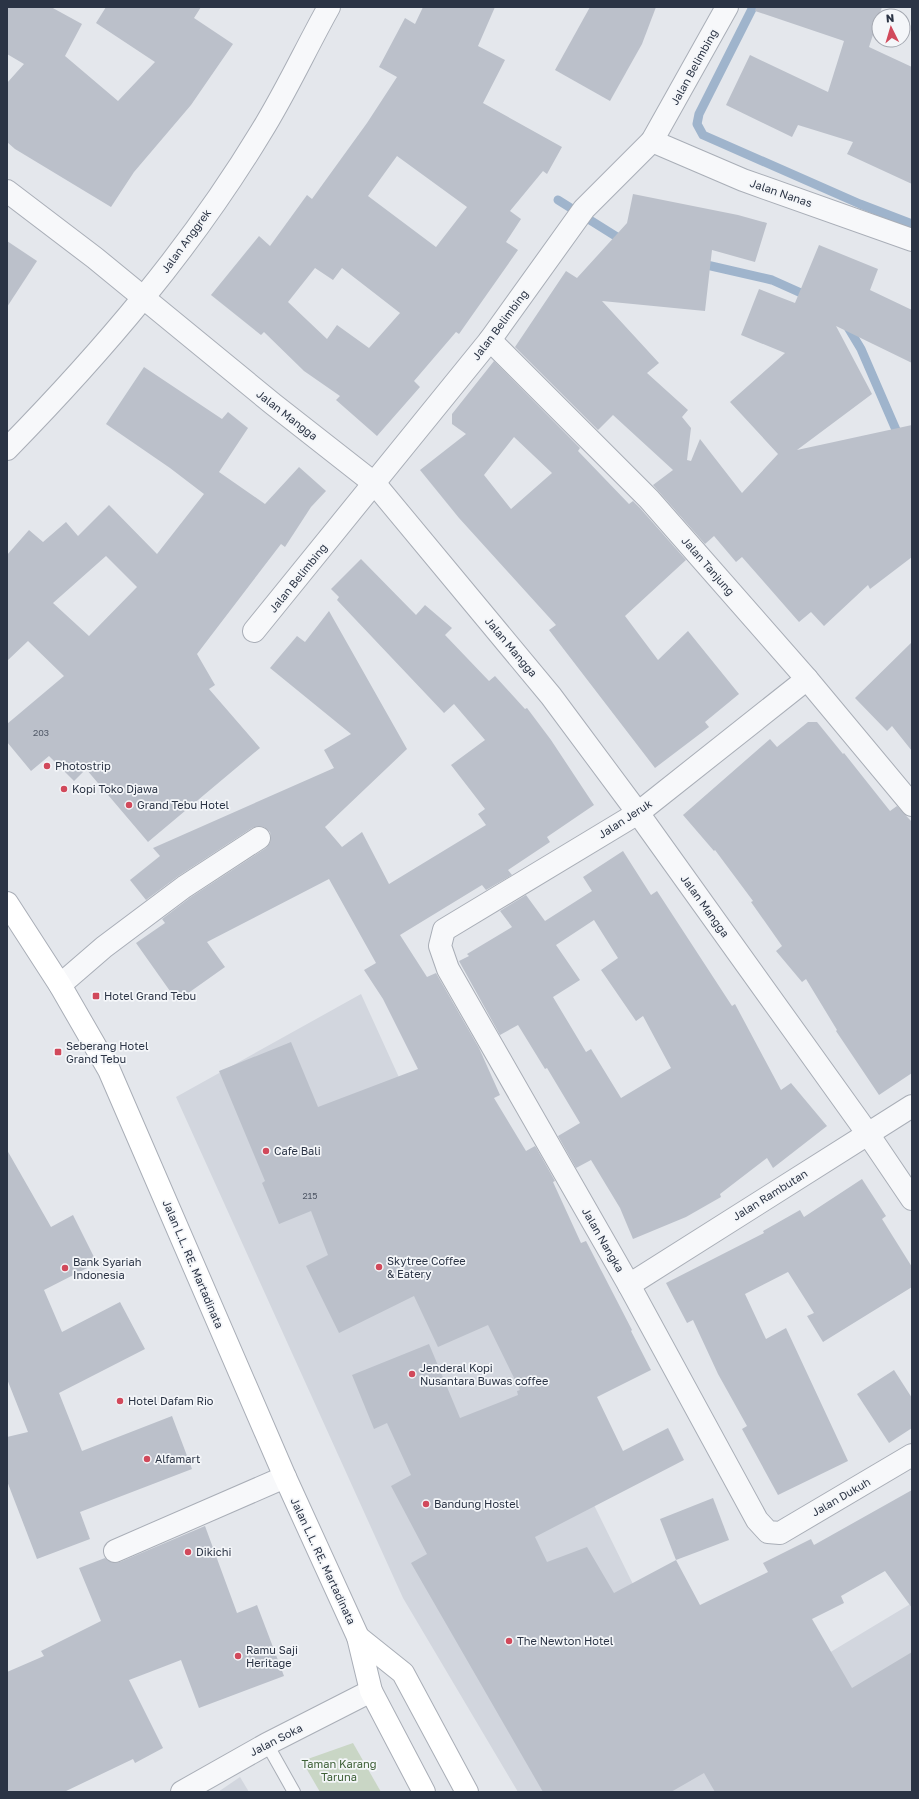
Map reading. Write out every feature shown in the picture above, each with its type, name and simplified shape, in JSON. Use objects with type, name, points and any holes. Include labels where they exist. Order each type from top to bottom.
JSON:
[{"type":"main road","name":"Jalan L.L. RE. Martadinata","points":[[7,903],[60,985],[109,1070],[285,1477],[358,1637],[371,1691],[424,1792]]},
{"type":"main road","name":"Jalan L.L. RE. Martadinata","points":[[358,1637],[403,1673],[467,1792]]},
{"type":"street","name":"Jalan Anggrek","points":[[7,449],[57,398],[144,298],[217,198],[262,132],[329,7]]},
{"type":"street","name":"Jalan Belimbing","points":[[254,631],[375,484],[490,340],[578,218],[652,141],[727,7]]},
{"type":"street","name":"Jalan Nanas","points":[[652,141],[743,180],[912,240]]},
{"type":"street","name":"Jalan Mangga","points":[[7,191],[96,258],[274,404],[375,484],[551,696],[638,813],[868,1134],[912,1199]]},
{"type":"street","name":"Jalan Tanjung","points":[[490,340],[649,499],[807,679],[912,805]]},
{"type":"street","name":"Jalan Jeruk","points":[[440,946],[444,930],[638,813],[807,679]]},
{"type":"street","points":[[60,985],[104,947],[184,887],[260,838]]},
{"type":"street","name":"Jalan Nangka","points":[[440,946],[448,968],[629,1285],[757,1520],[768,1532]]},
{"type":"street","name":"Jalan Rambutan","points":[[629,1285],[912,1106]]},
{"type":"street","name":"Jalan Dukuh","points":[[768,1532],[780,1533],[912,1455]]},
{"type":"street","points":[[115,1552],[285,1477]]},
{"type":"street","name":"Jalan Soka","points":[[182,1792],[267,1744],[371,1691]]},
{"type":"lane","points":[[267,1744],[294,1792]]},
{"type":"shaded area","points":[[361,994],[592,1501],[704,1728],[912,1603],[912,1792],[518,1792],[403,1598],[176,1097]]},
{"type":"shaded area","points":[[240,1777],[249,1792],[218,1792]]},
{"type":"green space","name":"Taman Karang Taruna","points":[[353,1743],[381,1792],[320,1792],[302,1761]]},
{"type":"building","points":[[7,7],[51,7],[82,24],[65,56],[118,101],[155,62],[96,23],[106,7],[201,7],[194,18],[233,44],[191,105],[134,172],[111,207],[15,149],[7,142],[7,83],[24,64],[7,54]]},
{"type":"building","points":[[423,7],[495,7],[478,46],[505,60],[483,103],[562,147],[547,174],[543,171],[510,211],[521,219],[506,242],[518,250],[459,334],[456,332],[414,381],[420,387],[377,436],[336,400],[340,396],[304,371],[264,332],[261,335],[211,295],[259,236],[270,246],[307,195],[312,199],[367,123],[397,77],[379,67],[405,18],[415,24]],"holes":[[[397,156],[467,207],[436,247],[368,196]],[[315,268],[333,280],[342,268],[400,313],[369,348],[337,325],[327,339],[288,302]]]},
{"type":"building","points":[[590,7],[656,7],[642,44],[610,101],[555,70]]},
{"type":"building","points":[[756,7],[882,7],[871,8],[871,41],[869,47],[912,67],[912,184],[847,154],[853,142],[798,125],[792,137],[726,105],[750,55],[828,92],[844,41],[755,11]]},
{"type":"building","points":[[633,194],[738,215],[767,223],[755,262],[712,250],[705,311],[602,301],[659,363],[647,373],[688,410],[682,417],[691,428],[687,460],[691,461],[700,439],[742,493],[778,454],[730,402],[785,353],[741,335],[759,289],[795,303],[819,245],[878,269],[870,290],[912,310],[912,363],[836,326],[872,394],[797,450],[912,425],[912,557],[870,589],[868,585],[824,626],[811,612],[799,622],[742,557],[736,562],[714,536],[705,544],[653,485],[673,470],[613,415],[598,430],[515,347],[566,271],[577,278],[627,223]]},
{"type":"building","points":[[7,241],[37,261],[7,307]]},
{"type":"building","points":[[494,361],[580,448],[578,451],[629,504],[633,501],[640,508],[686,560],[625,616],[658,660],[688,631],[739,694],[705,722],[709,727],[655,768],[549,630],[556,625],[459,518],[420,470],[466,434],[452,424],[452,414]],"holes":[[[514,437],[552,473],[511,509],[484,475]]]},
{"type":"building","points":[[144,367],[222,419],[228,412],[248,428],[219,472],[265,504],[299,467],[326,491],[311,507],[285,547],[281,544],[197,654],[215,685],[209,689],[260,748],[148,842],[86,769],[74,781],[49,756],[31,771],[7,742],[7,724],[64,676],[28,641],[7,661],[7,555],[29,530],[43,542],[66,522],[78,536],[109,505],[157,554],[204,494],[170,468],[106,424]],"holes":[[[106,556],[137,587],[89,636],[53,603]]]},
{"type":"building","points":[[361,559],[416,615],[425,605],[452,628],[445,635],[489,681],[495,676],[525,709],[527,708],[551,740],[594,805],[547,837],[550,842],[508,870],[512,875],[486,890],[482,885],[400,935],[427,977],[436,973],[479,1048],[500,1095],[494,1098],[526,1151],[535,1146],[537,1149],[555,1181],[553,1182],[581,1243],[586,1241],[651,1370],[597,1397],[623,1451],[668,1428],[684,1460],[535,1537],[547,1562],[587,1547],[614,1593],[676,1560],[700,1605],[768,1572],[763,1563],[811,1539],[814,1545],[912,1490],[912,1608],[885,1571],[841,1596],[844,1603],[812,1619],[852,1688],[912,1652],[912,1792],[715,1792],[704,1773],[671,1792],[543,1792],[411,1563],[427,1554],[391,1486],[411,1475],[387,1423],[374,1429],[352,1375],[429,1344],[460,1418],[518,1395],[517,1391],[520,1390],[488,1325],[438,1347],[414,1296],[339,1333],[306,1266],[328,1255],[311,1211],[279,1224],[262,1183],[265,1181],[219,1071],[291,1042],[318,1107],[418,1069],[383,999],[364,970],[376,963],[329,879],[207,942],[225,967],[177,1001],[136,943],[165,923],[162,919],[191,897],[266,848],[270,843],[270,832],[264,827],[258,826],[252,828],[177,877],[146,900],[130,880],[160,856],[153,848],[334,768],[324,750],[351,734],[270,668],[297,636],[305,642],[329,611],[407,749],[325,827],[342,847],[362,832],[389,884],[486,825],[478,814],[485,809],[451,765],[485,740],[454,704],[444,713],[337,600],[339,597],[331,589]]},
{"type":"building","points":[[912,642],[912,751],[892,726],[887,731],[855,698]]},
{"type":"building","points":[[808,722],[817,722],[843,754],[844,753],[890,811],[897,806],[912,822],[912,1073],[879,1095],[836,1031],[837,1030],[806,979],[802,982],[776,951],[782,946],[751,902],[753,901],[715,850],[714,851],[683,815],[770,739],[777,747]]},
{"type":"building","points":[[623,851],[651,895],[657,891],[732,1006],[735,1004],[781,1090],[791,1083],[827,1126],[773,1168],[767,1158],[720,1194],[721,1197],[686,1217],[633,1239],[620,1208],[591,1160],[576,1168],[558,1136],[580,1123],[547,1068],[545,1069],[518,1025],[500,1035],[459,961],[469,956],[467,954],[512,927],[500,911],[526,895],[545,921],[592,891],[583,877]],"holes":[[[594,920],[618,958],[601,970],[636,1021],[643,1016],[671,1068],[621,1098],[591,1049],[586,1052],[553,997],[580,980],[556,945]]]},
{"type":"building","points":[[7,1150],[51,1227],[73,1215],[97,1263],[44,1290],[62,1332],[120,1302],[145,1349],[59,1393],[82,1451],[172,1416],[192,1469],[80,1512],[90,1539],[37,1559],[7,1481],[7,1437],[28,1432],[7,1379]]},
{"type":"building","points":[[862,1179],[886,1216],[882,1219],[912,1267],[912,1287],[823,1342],[807,1316],[814,1313],[788,1272],[745,1294],[766,1339],[786,1328],[848,1461],[778,1495],[742,1429],[747,1426],[718,1374],[693,1320],[687,1323],[666,1283],[764,1233],[763,1231],[800,1210],[804,1217]]},
{"type":"building","points":[[894,1370],[912,1398],[912,1428],[889,1443],[857,1394]]},
{"type":"building","points":[[713,1498],[729,1540],[676,1560],[660,1519]]},
{"type":"building","points":[[205,1526],[237,1613],[257,1605],[284,1676],[199,1708],[181,1660],[129,1680],[163,1748],[135,1763],[133,1759],[64,1792],[7,1792],[7,1672],[44,1656],[41,1651],[101,1621],[79,1568],[105,1558],[113,1563],[120,1562]]},
{"type":"waterway","points":[[753,7],[699,114],[697,124],[703,135],[860,204],[912,224]]},
{"type":"waterway","points":[[558,200],[625,242]]},
{"type":"waterway","points":[[698,263],[772,280],[810,297]]},
{"type":"waterway","points":[[846,324],[861,349],[900,439]]},
{"type":"place","name":"Photostrip","points":[[47,766]]},
{"type":"place","name":"Kopi Toko Djawa","points":[[64,789]]},
{"type":"place","name":"Grand Tebu Hotel","points":[[129,805]]},
{"type":"place","name":"Hotel Grand Tebu","points":[[96,996]]},
{"type":"place","name":"Seberang Hotel Grand Tebu","points":[[58,1052]]},
{"type":"place","name":"Cafe Bali","points":[[266,1151]]},
{"type":"place","name":"Skytree Coffee & Eatery","points":[[379,1267]]},
{"type":"place","name":"Bank Syariah Indonesia","points":[[65,1268]]},
{"type":"place","name":"Jenderal Kopi Nusantara Buwas coffee","points":[[412,1374]]},
{"type":"place","name":"Hotel Dafam Rio","points":[[120,1401]]},
{"type":"place","name":"Alfamart","points":[[147,1459]]},
{"type":"place","name":"Bandung Hostel","points":[[426,1504]]},
{"type":"place","name":"Dikichi","points":[[188,1552]]},
{"type":"place","name":"The Newton Hotel","points":[[509,1641]]},
{"type":"place","name":"Ramu Saji Heritage","points":[[238,1656]]}]
